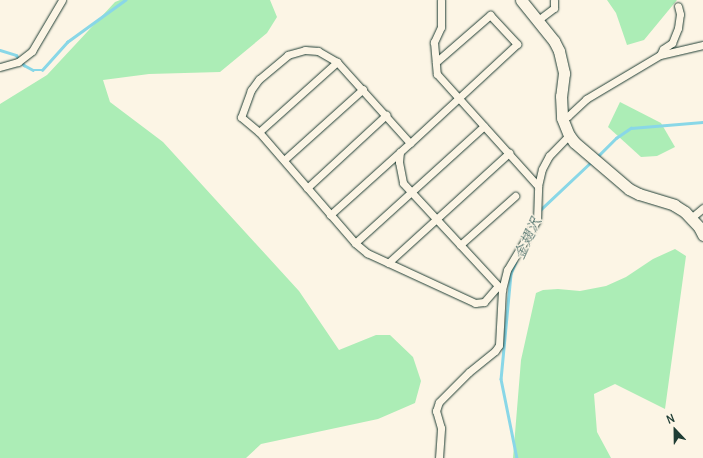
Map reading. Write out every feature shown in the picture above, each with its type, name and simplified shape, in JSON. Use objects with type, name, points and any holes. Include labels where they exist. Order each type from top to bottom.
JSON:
[{"type":"main road","points":[[522,0],[554,41],[563,63],[562,118],[569,135],[574,142],[629,188],[639,194],[674,205],[691,218],[703,235]]},
{"type":"street","points":[[0,67],[18,62],[32,51],[62,0]]},
{"type":"street","points":[[441,0],[441,27],[434,42],[437,74],[538,186]]},
{"type":"street","points":[[538,20],[554,8],[554,0]]},
{"type":"street","points":[[660,55],[663,49],[672,43],[678,28],[680,14],[678,6]]},
{"type":"street","points":[[330,215],[517,44],[490,15],[436,62]]},
{"type":"street","points":[[562,118],[568,116],[586,99],[660,55],[703,44]]},
{"type":"street","points":[[410,143],[363,89],[337,62],[318,51],[296,51],[288,55],[259,79],[251,90],[241,116],[259,132],[330,215],[355,243],[367,253],[476,303],[484,302],[500,288]]},
{"type":"street","points":[[259,132],[337,62]]},
{"type":"street","points":[[284,160],[363,89]]},
{"type":"street","points":[[307,188],[386,115]]},
{"type":"street","points":[[355,243],[484,126]]},
{"type":"street","points":[[439,458],[441,428],[436,411],[439,402],[469,372],[495,351],[499,345],[500,288],[507,270],[537,220],[538,186],[542,169],[549,156],[569,135]]},
{"type":"street","points":[[400,152],[400,174],[403,183],[500,288]]},
{"type":"street","points":[[388,263],[509,153]]},
{"type":"street","points":[[460,246],[516,196]]},
{"type":"street","points":[[691,218],[703,208]]},
{"type":"green space","points":[[120,0],[270,0],[277,17],[267,33],[220,72],[149,74],[103,80],[110,102],[163,142],[299,291],[339,350],[376,335],[390,335],[413,357],[421,381],[415,403],[378,419],[261,444],[246,458],[0,458],[0,104],[47,75],[115,2]]},
{"type":"green space","points":[[607,0],[677,0],[644,40],[627,45],[616,13]]},
{"type":"green space","points":[[620,102],[661,123],[675,147],[657,156],[641,157],[608,127]]},
{"type":"green space","points":[[675,249],[686,256],[665,409],[615,384],[594,394],[597,432],[611,458],[513,458],[521,360],[536,293],[543,290],[558,289],[580,291],[606,286],[626,277],[653,259]]},
{"type":"waterway","points":[[0,50],[16,55],[24,65],[33,70],[42,70],[67,42],[125,0]]},
{"type":"waterway","name":"金翅沢","points":[[597,157],[616,138],[631,128],[703,122]]},
{"type":"waterway","name":"金翅沢","points":[[538,212],[591,162]]},
{"type":"waterway","name":"金翅沢","points":[[530,225],[535,215]]},
{"type":"waterway","name":"金翅沢","points":[[516,262],[511,274],[501,379],[517,458]]}]
